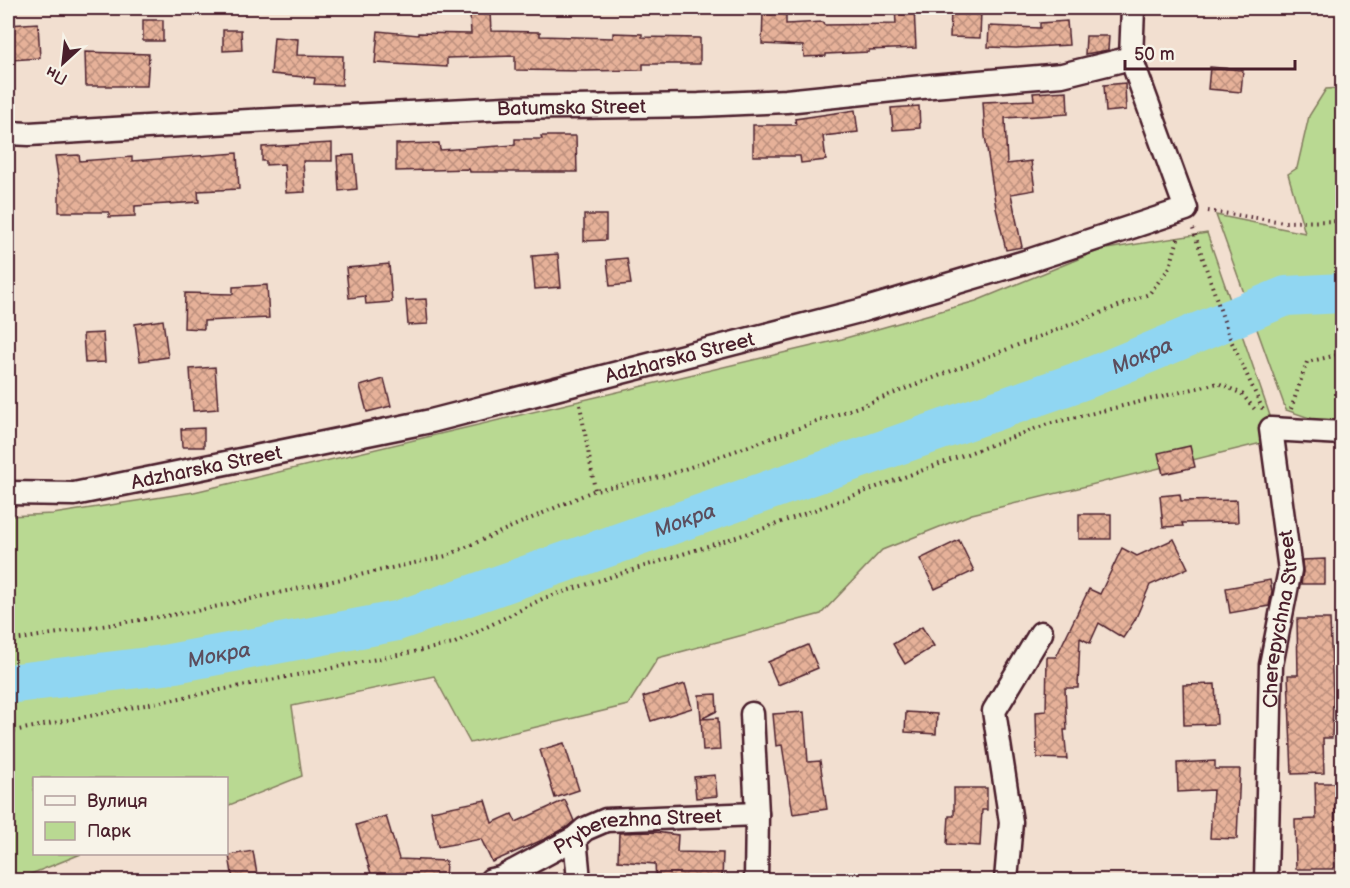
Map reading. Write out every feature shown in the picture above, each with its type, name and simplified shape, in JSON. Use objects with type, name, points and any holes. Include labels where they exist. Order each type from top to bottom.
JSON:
[{"type":"street","points":[[1133,8],[1131,58],[1186,209]]},
{"type":"street","name":"Batumska Street","points":[[8,133],[29,134],[494,108],[699,105],[786,101],[1062,75],[1131,58]]},
{"type":"street","name":"Adzharska Street","points":[[8,493],[74,494],[431,421],[863,310],[1024,262],[1186,209]]},
{"type":"street","points":[[1278,429],[1342,433]]},
{"type":"street","name":"Cherepychna Street","points":[[1266,880],[1271,664],[1290,570],[1278,429]]},
{"type":"street","points":[[1006,880],[1011,822],[994,711],[1041,633]]},
{"type":"street","points":[[752,714],[757,814],[756,880]]},
{"type":"street","name":"Pryberezhna Street","points":[[491,880],[501,878],[575,838],[585,829],[606,820],[757,814]]},
{"type":"street","points":[[575,838],[579,880]]},
{"type":"path","points":[[1186,209],[1284,222],[1342,221]]},
{"type":"path","points":[[1186,209],[1229,336],[1278,429]]},
{"type":"path","points":[[8,641],[196,611],[446,556],[595,490],[676,472],[869,404],[1149,294],[1170,267],[1186,209]]},
{"type":"path","points":[[1278,429],[1307,362],[1342,354]]},
{"type":"path","points":[[577,383],[595,490]]},
{"type":"path","points":[[8,732],[453,644],[544,598],[771,526],[1048,424],[1218,383],[1242,394],[1278,429]]},
{"type":"green space","points":[[1342,88],[1342,429],[1286,410],[1216,215],[1305,233],[1288,174],[1297,168],[1309,116],[1326,89]]},
{"type":"green space","points":[[1207,233],[1278,439],[972,514],[882,550],[821,614],[658,658],[628,705],[470,743],[434,676],[292,706],[302,776],[228,806],[228,777],[33,777],[33,855],[78,855],[16,880],[8,880],[8,516],[53,514],[194,492],[842,339],[976,301],[1100,250]]},
{"type":"building","points":[[895,8],[914,8],[916,48],[804,57],[803,46],[762,44],[763,11],[786,12],[786,24],[823,22],[824,25],[896,24]]},
{"type":"building","points":[[951,10],[981,11],[980,38],[950,37]]},
{"type":"building","points":[[490,13],[491,31],[540,32],[540,36],[613,38],[613,33],[642,34],[642,37],[700,38],[700,64],[643,64],[643,70],[515,70],[515,56],[447,58],[447,67],[375,63],[378,31],[418,35],[418,33],[471,34],[470,14]]},
{"type":"building","points":[[143,20],[163,20],[163,41],[143,41]]},
{"type":"building","points":[[1067,21],[1069,45],[988,47],[989,26],[1040,28],[1040,23]]},
{"type":"building","points":[[38,23],[40,58],[11,60],[9,25]]},
{"type":"building","points":[[223,30],[241,30],[242,50],[223,51]]},
{"type":"building","points":[[1086,36],[1109,36],[1108,50],[1085,54]]},
{"type":"building","points":[[274,37],[298,39],[297,55],[343,56],[342,85],[314,84],[315,78],[271,74]]},
{"type":"building","points":[[85,52],[149,54],[147,86],[86,86]]},
{"type":"building","points":[[1210,67],[1243,70],[1241,92],[1208,89]]},
{"type":"building","points":[[1125,83],[1126,110],[1106,112],[1104,85]]},
{"type":"building","points":[[1067,91],[1068,114],[1005,118],[1007,164],[1031,161],[1035,190],[1011,194],[1022,247],[1006,250],[996,208],[985,136],[983,102],[1034,100],[1033,93]]},
{"type":"building","points":[[919,106],[920,128],[893,130],[891,108]]},
{"type":"building","points":[[855,110],[858,132],[823,136],[826,160],[801,163],[800,156],[753,156],[753,125],[796,125],[795,119]]},
{"type":"building","points":[[541,136],[576,136],[577,172],[470,172],[469,169],[396,171],[396,144],[439,143],[440,150],[515,145],[515,139],[542,139]]},
{"type":"building","points":[[332,143],[332,161],[303,161],[305,192],[286,193],[284,164],[266,165],[266,161],[262,161],[262,147]]},
{"type":"building","points":[[237,153],[239,189],[198,191],[199,202],[135,206],[135,216],[109,217],[109,212],[59,212],[59,183],[55,156],[79,155],[80,161],[132,157],[132,161]]},
{"type":"building","points":[[354,155],[357,189],[339,191],[337,156]]},
{"type":"building","points":[[584,215],[606,215],[606,240],[584,241]]},
{"type":"building","points":[[558,254],[561,287],[535,289],[532,256]]},
{"type":"building","points":[[627,258],[631,284],[610,286],[607,260]]},
{"type":"building","points":[[389,264],[392,302],[366,304],[365,296],[349,298],[346,268]]},
{"type":"building","points":[[267,285],[269,318],[204,321],[204,329],[184,328],[185,293],[233,294],[233,287]]},
{"type":"building","points":[[426,299],[428,324],[408,325],[406,300]]},
{"type":"building","points":[[163,320],[168,357],[140,361],[135,324]]},
{"type":"building","points":[[103,333],[105,362],[85,363],[83,334]]},
{"type":"building","points":[[215,367],[218,409],[193,411],[190,369]]},
{"type":"building","points":[[384,379],[391,406],[367,412],[360,386]]},
{"type":"building","points":[[204,428],[204,447],[182,447],[181,429]]},
{"type":"building","points":[[1190,446],[1195,467],[1163,474],[1158,453]]},
{"type":"building","points":[[1180,494],[1181,501],[1237,500],[1238,522],[1182,523],[1183,526],[1163,527],[1160,496]]},
{"type":"building","points":[[1079,514],[1111,514],[1111,539],[1079,539]]},
{"type":"building","points":[[1174,539],[1188,568],[1150,585],[1135,620],[1123,638],[1099,623],[1090,643],[1080,638],[1078,688],[1065,688],[1067,730],[1064,730],[1067,759],[1037,758],[1036,712],[1046,711],[1047,657],[1056,657],[1089,589],[1100,594],[1122,548],[1137,556]]},
{"type":"building","points":[[959,540],[974,571],[935,589],[920,559]]},
{"type":"building","points":[[1325,559],[1325,584],[1301,584],[1302,560]]},
{"type":"building","points":[[1270,580],[1272,591],[1269,606],[1230,613],[1226,588]]},
{"type":"building","points":[[1297,619],[1330,619],[1332,738],[1323,738],[1324,773],[1292,774],[1288,675],[1298,675]]},
{"type":"building","points":[[922,627],[934,646],[905,664],[893,644]]},
{"type":"building","points":[[808,645],[818,668],[778,685],[768,662]]},
{"type":"building","points":[[685,684],[692,708],[651,721],[643,697]]},
{"type":"building","points":[[1215,684],[1217,724],[1184,725],[1183,685]]},
{"type":"building","points":[[716,694],[717,711],[701,719],[699,695]]},
{"type":"building","points":[[804,712],[808,762],[820,761],[827,809],[793,814],[782,745],[776,746],[773,714]]},
{"type":"building","points":[[906,712],[937,714],[936,734],[905,732]]},
{"type":"building","points":[[718,718],[720,750],[703,751],[701,719]]},
{"type":"building","points":[[564,743],[579,790],[555,798],[540,750]]},
{"type":"building","points":[[1215,761],[1215,769],[1240,769],[1237,839],[1210,838],[1213,790],[1178,792],[1177,763]]},
{"type":"building","points":[[715,775],[717,796],[696,798],[694,777]]},
{"type":"building","points":[[1315,783],[1340,783],[1340,805],[1335,805],[1334,869],[1296,869],[1295,820],[1316,819]]},
{"type":"building","points":[[954,788],[987,788],[987,810],[982,810],[980,846],[947,844],[949,816],[954,816]]},
{"type":"building","points":[[485,800],[492,823],[512,814],[516,822],[565,800],[574,821],[547,838],[492,862],[481,839],[438,847],[431,811]]},
{"type":"building","points":[[386,816],[399,859],[446,861],[445,880],[373,880],[356,825]]},
{"type":"building","points":[[655,832],[678,835],[677,852],[723,853],[722,880],[656,880],[655,864],[618,861],[619,833]]},
{"type":"building","points":[[253,851],[258,880],[233,880],[229,855]]},
{"type":"waterway","name":"Мокра","points":[[8,684],[164,665],[397,621],[1086,379],[1286,296],[1342,293]]}]
